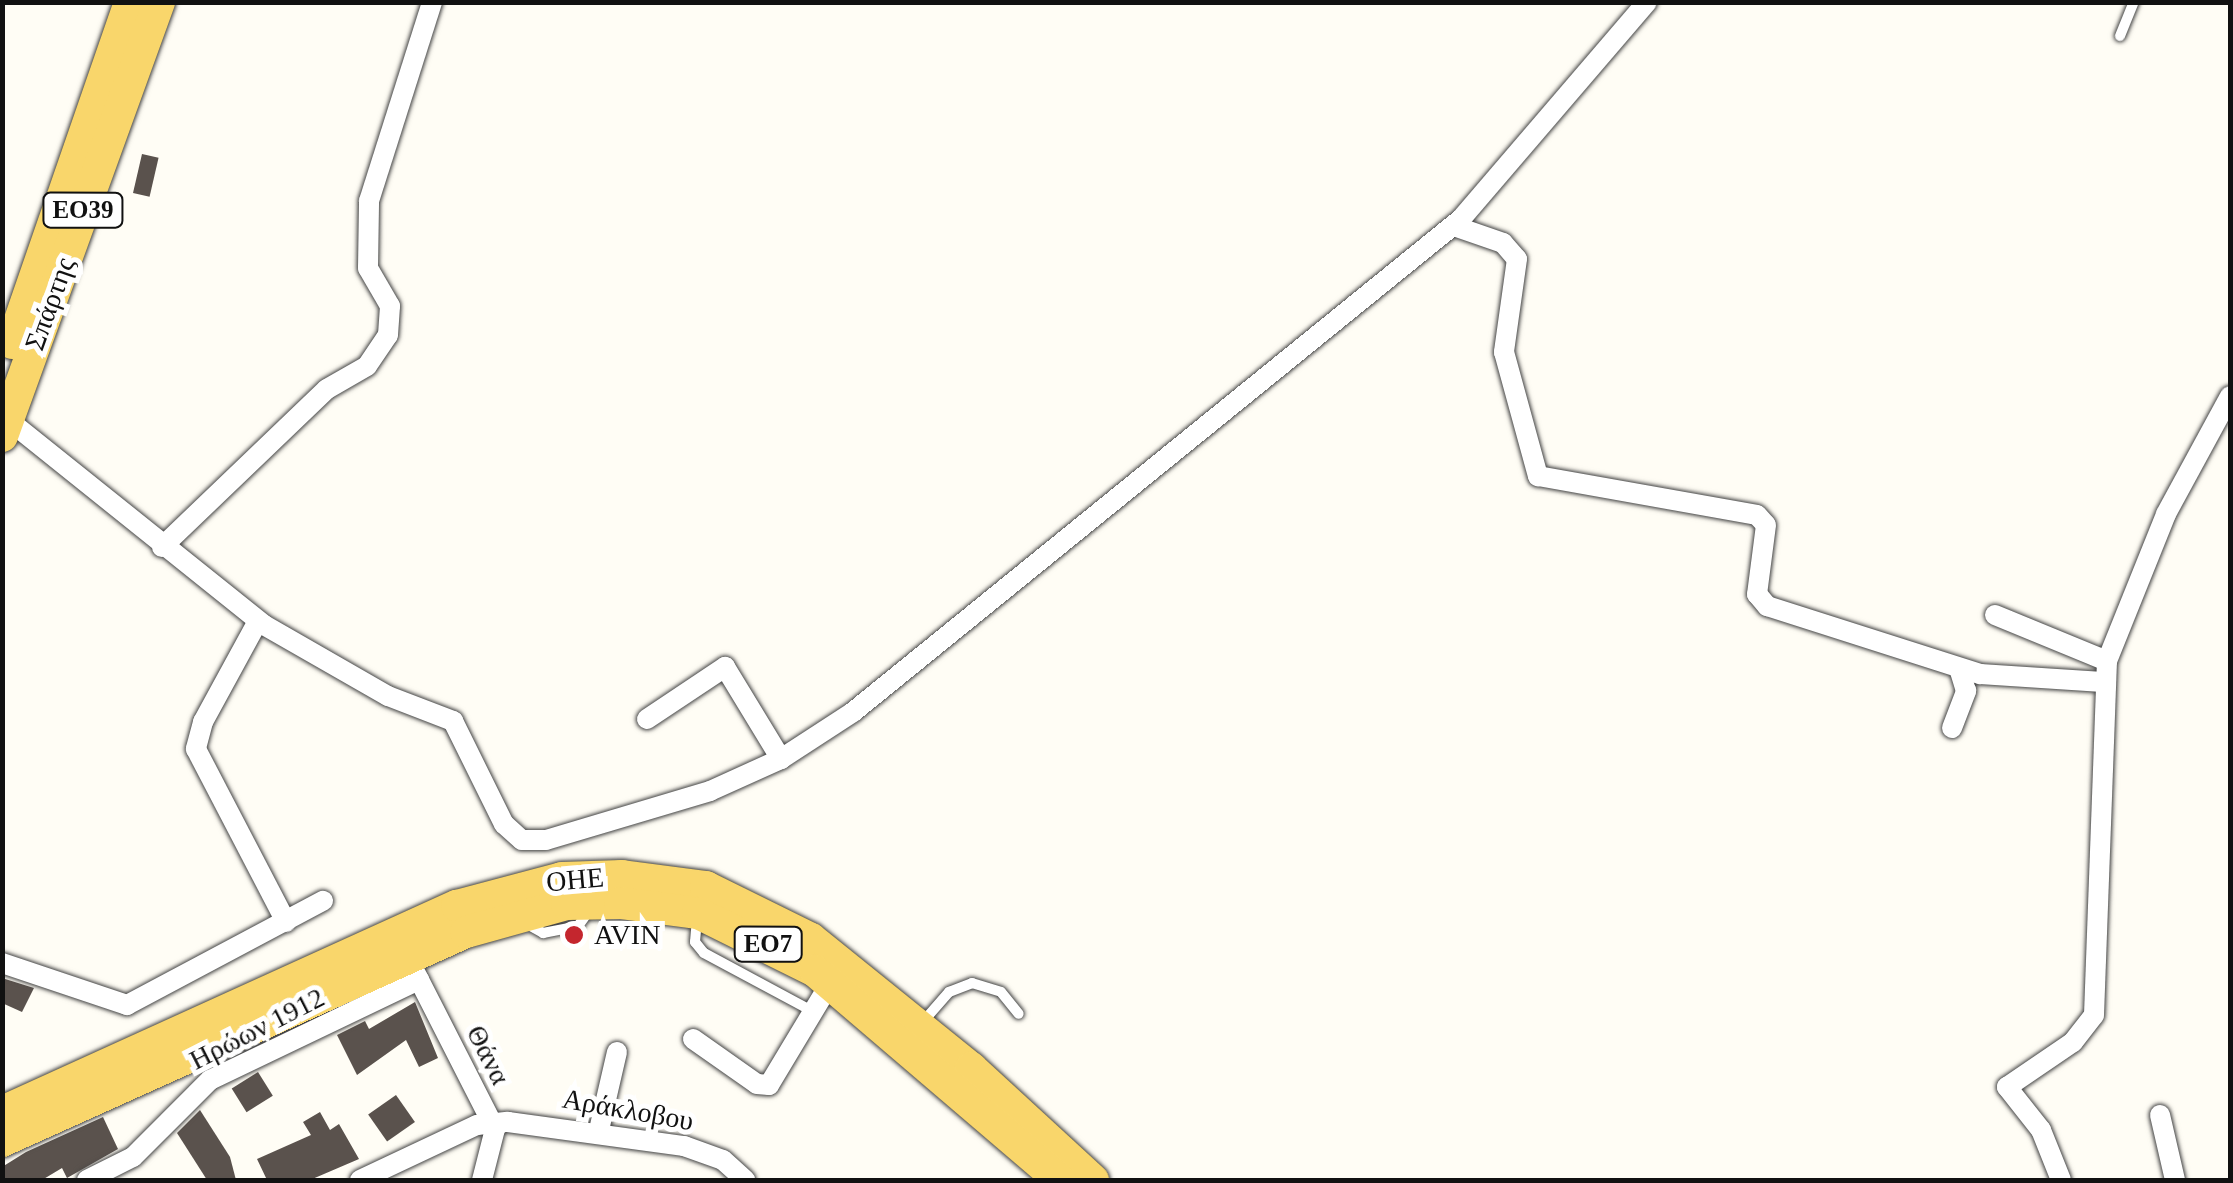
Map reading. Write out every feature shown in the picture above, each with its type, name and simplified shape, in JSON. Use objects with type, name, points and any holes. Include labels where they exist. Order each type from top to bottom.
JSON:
[{"type":"main road","name":"Σπάρτης","points":[[5,423],[158,2]]},
{"type":"main road","name":"Σπάρτης","points":[[2,372],[120,6]]},
{"type":"main road","name":"ΟΗΕ","points":[[2,1141],[408,958],[457,906],[562,878],[679,882],[734,897],[787,923],[921,1024],[1092,1180]]},
{"type":"main road","name":"ΟΗΕ","points":[[2,1112],[516,917],[594,903],[698,913],[748,933],[831,982],[1060,1180]]},
{"type":"street","points":[[5,423],[258,621],[388,696],[453,721],[504,824],[522,840],[542,841],[654,811],[781,759],[888,685],[1454,226],[1646,2]]},
{"type":"street","points":[[162,547],[315,400],[367,366],[388,335],[390,306],[368,268],[369,201],[426,5]]},
{"type":"street","points":[[1454,226],[1503,242],[1518,260],[1504,352],[1538,476],[1757,515],[1766,525],[1757,587],[1762,604],[1959,668],[2026,682],[2105,671]]},
{"type":"street","points":[[2061,1180],[2041,1130],[2007,1087],[2073,1042],[2094,1015],[2105,671],[2166,514],[2230,396]]},
{"type":"street","points":[[1995,615],[2105,671]]},
{"type":"street","points":[[258,621],[203,722],[196,749],[245,854],[286,922]]},
{"type":"street","points":[[647,719],[729,668],[781,759]]},
{"type":"street","points":[[1952,728],[1966,691],[1959,668]]},
{"type":"street","points":[[2,963],[127,1004],[323,901]]},
{"type":"street","name":"Θάνα","points":[[408,958],[492,1122],[482,1180]]},
{"type":"street","name":"Ηρώων 1912","points":[[87,1180],[133,1157],[210,1080],[408,958]]},
{"type":"street","points":[[693,1039],[757,1084],[769,1084],[831,982]]},
{"type":"street","points":[[600,1130],[618,1052]]},
{"type":"street","points":[[2160,1116],[2175,1180]]},
{"type":"street","points":[[360,1180],[492,1122]]},
{"type":"street","name":"Αράκλοβου","points":[[492,1122],[600,1130],[706,1152],[740,1178]]},
{"type":"lane","points":[[2120,36],[2134,2]]},
{"type":"lane","points":[[698,913],[694,942],[704,953],[815,1012]]},
{"type":"lane","points":[[921,1024],[948,992],[972,983],[1001,992],[1019,1014]]},
{"type":"building","points":[[142,154],[159,158],[150,197],[133,193]]},
{"type":"building","points":[[2,978],[34,988],[22,1012],[2,1003]]},
{"type":"building","points":[[415,1002],[438,1058],[419,1067],[406,1040],[357,1075],[337,1035],[365,1021],[369,1029]]},
{"type":"building","points":[[258,1072],[273,1096],[247,1112],[232,1088]]},
{"type":"building","points":[[396,1095],[415,1122],[387,1142],[368,1115]]},
{"type":"building","points":[[200,1110],[230,1157],[236,1180],[207,1180],[177,1133]]},
{"type":"building","points":[[320,1112],[330,1130],[339,1124],[359,1159],[310,1180],[267,1180],[257,1159],[311,1135],[303,1122]]},
{"type":"building","points":[[103,1117],[118,1149],[67,1178],[62,1168],[42,1180],[2,1180],[2,1167],[26,1152]]},
{"type":"place","name":"AVIN","points":[[574,935]]}]
